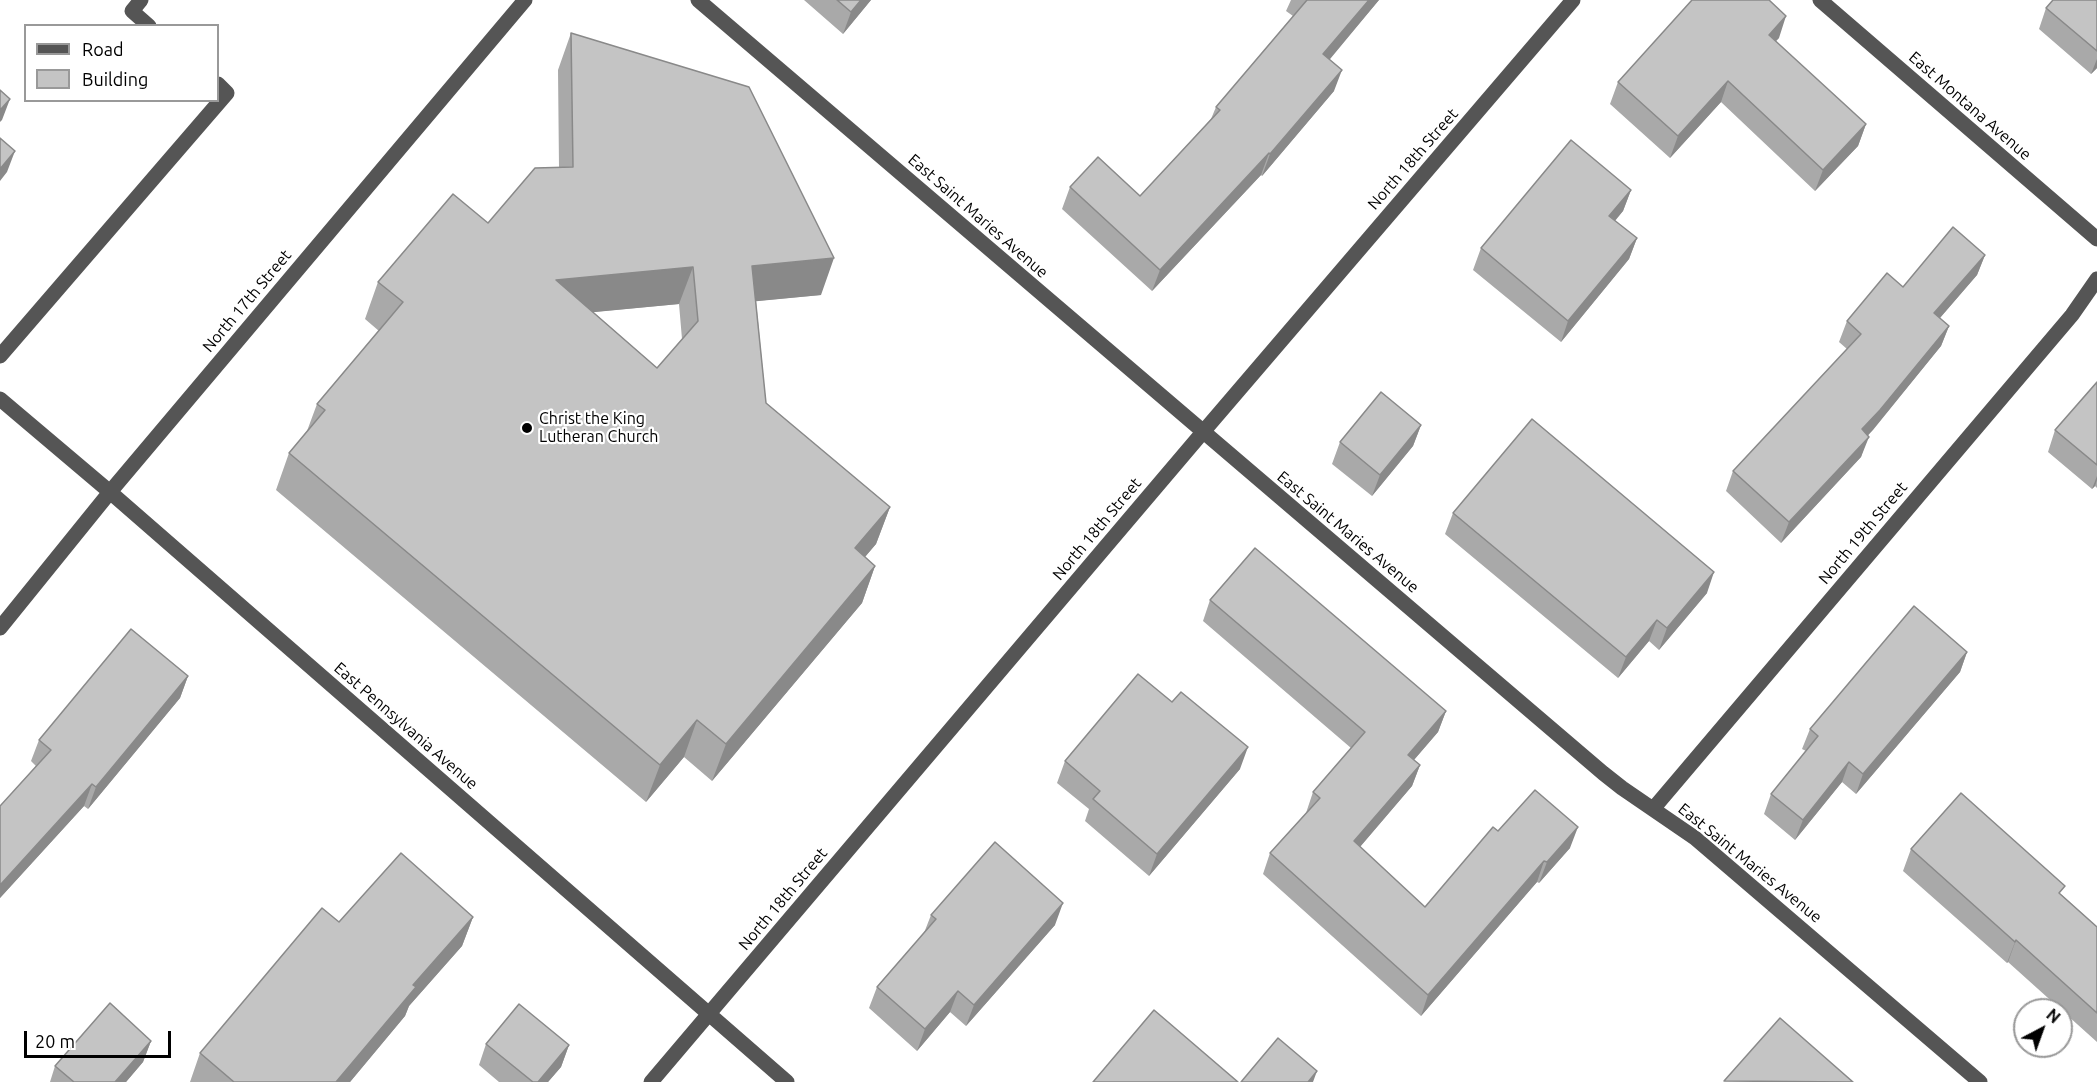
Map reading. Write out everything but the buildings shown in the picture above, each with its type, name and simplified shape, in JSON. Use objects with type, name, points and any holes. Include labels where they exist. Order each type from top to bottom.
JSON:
[{"type":"street","points":[[141,0],[132,11],[147,24]]},
{"type":"street","name":"North 17th Street","points":[[0,628],[110,492],[525,0]]},
{"type":"street","name":"East Saint Maries Avenue","points":[[698,0],[1603,773],[1704,845],[1980,1082]]},
{"type":"street","name":"North 18th Street","points":[[651,1082],[1573,0]]},
{"type":"street","name":"East Montana Avenue","points":[[1820,0],[2097,239]]},
{"type":"street","points":[[0,356],[227,93],[219,85]]},
{"type":"street","name":"North 19th Street","points":[[1653,809],[2072,315],[2097,279]]},
{"type":"street","name":"East Pennsylvania Avenue","points":[[0,399],[110,492],[787,1082]]},
{"type":"place","name":"Christ the King Lutheran Church","points":[[527,428]]}]
